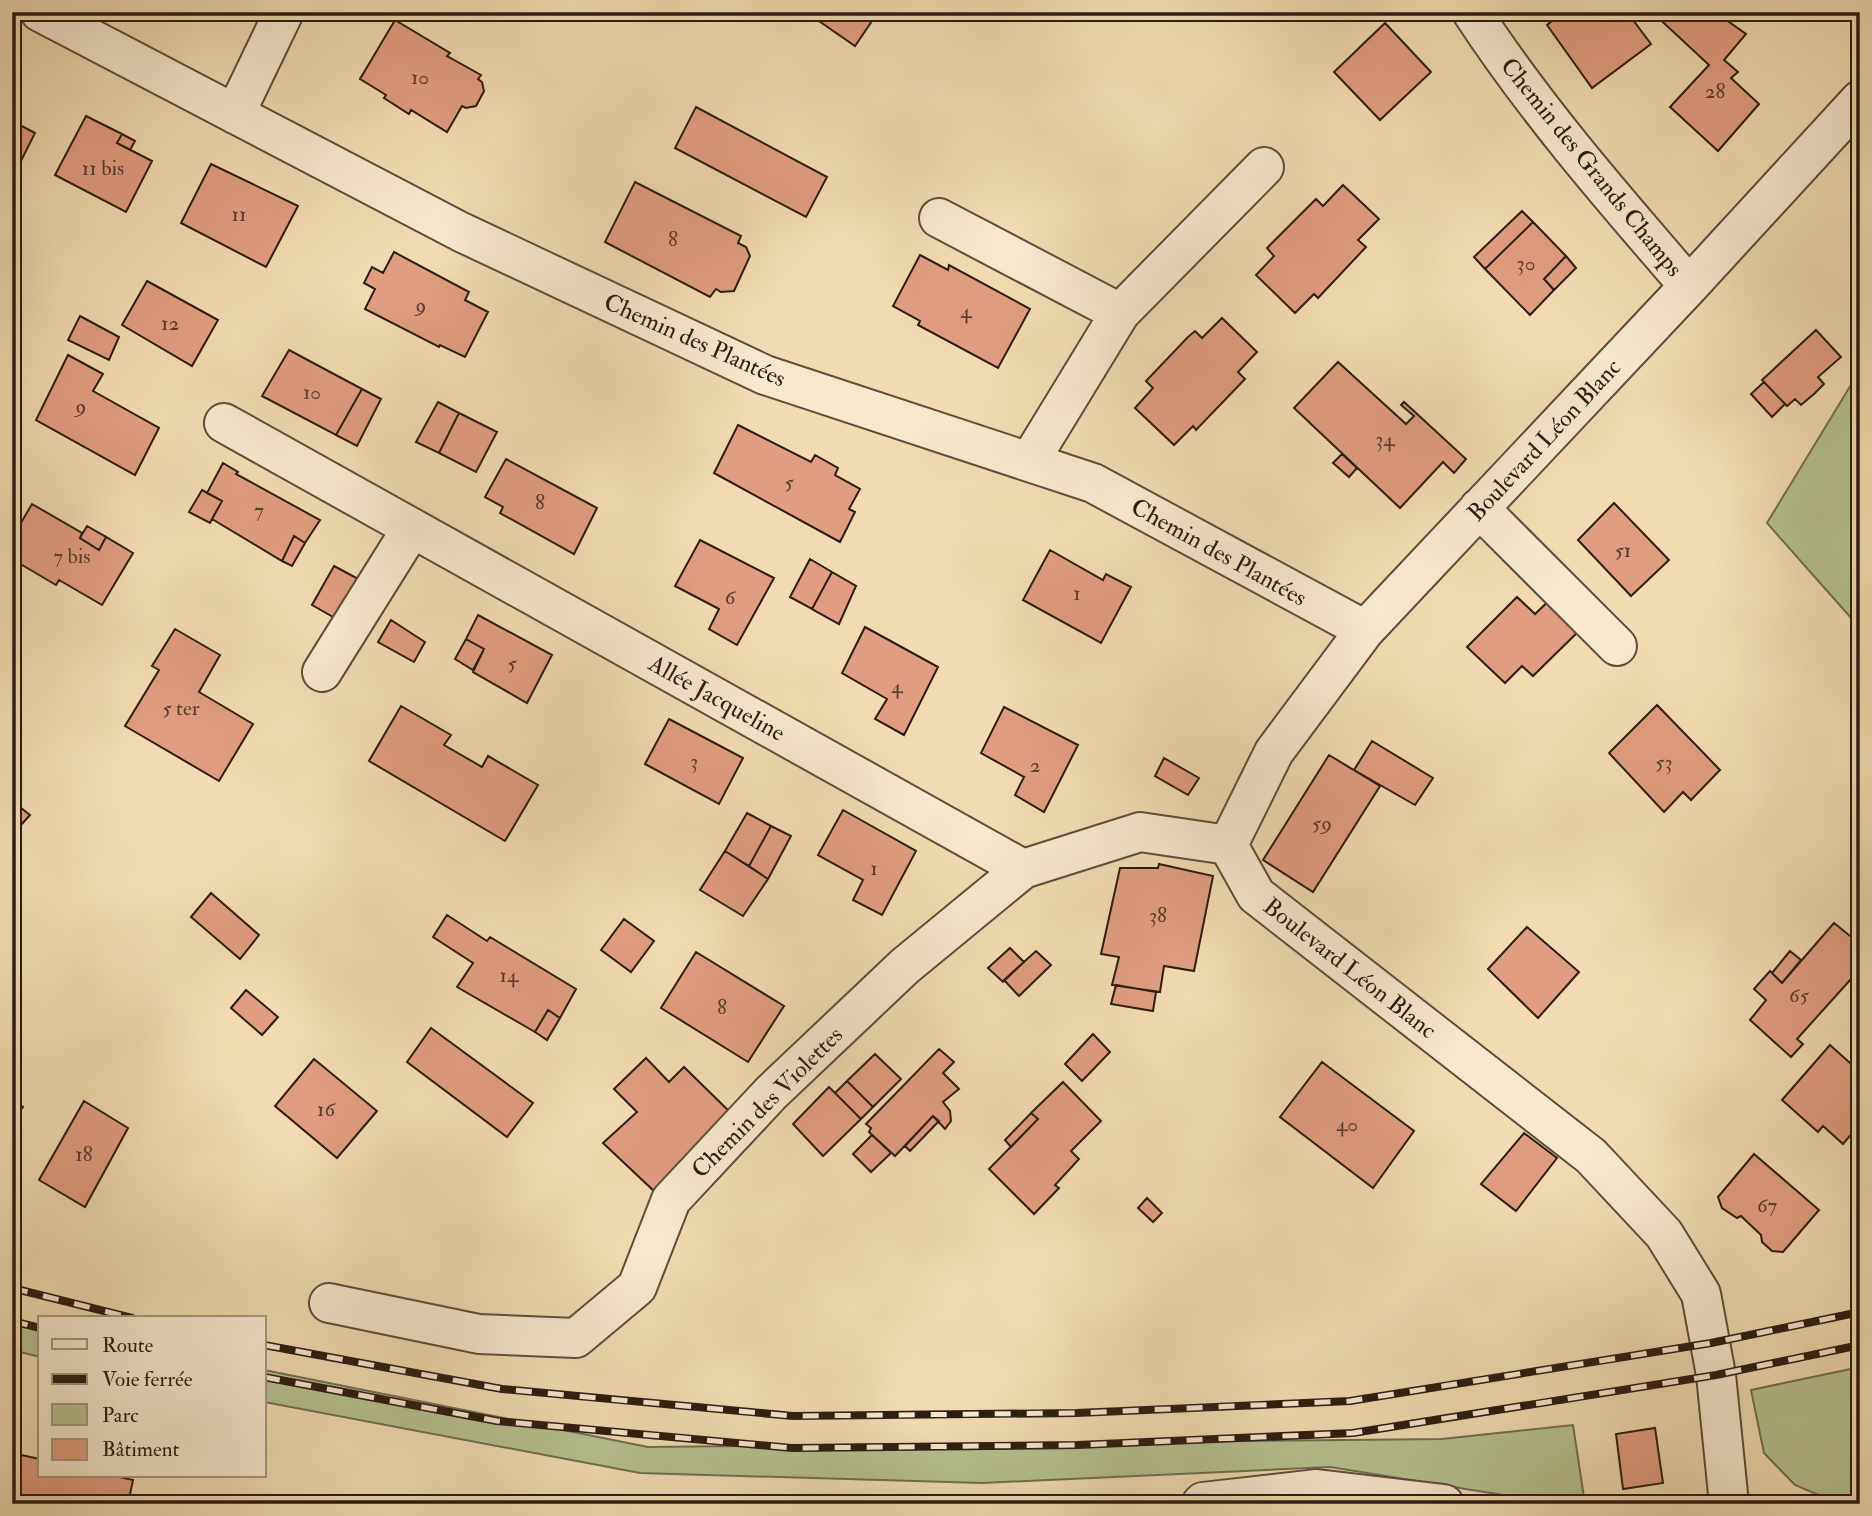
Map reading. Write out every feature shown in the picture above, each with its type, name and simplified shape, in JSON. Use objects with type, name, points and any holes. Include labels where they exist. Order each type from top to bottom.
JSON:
[{"type":"street","name":"Chemin des Plantées","points":[[40,12],[461,232],[765,375],[1093,483],[1365,630]]},
{"type":"street","points":[[235,114],[284,12]]},
{"type":"street","name":"Chemin des Grands Champs","points":[[1472,12],[1494,46],[1603,187],[1689,286]]},
{"type":"street","name":"Boulevard Léon Blanc","points":[[1729,1504],[1716,1375],[1701,1294],[1664,1234],[1591,1156],[1256,895],[1228,845],[1274,752],[1365,630],[1860,100]]},
{"type":"street","points":[[1029,462],[1120,313],[1264,167]]},
{"type":"street","points":[[939,218],[1120,313]]},
{"type":"street","name":"Allée Jacqueline","points":[[224,423],[1023,869]]},
{"type":"street","points":[[1479,508],[1617,646]]},
{"type":"street","points":[[322,672],[412,528]]},
{"type":"street","name":"Chemin des Violettes","points":[[329,1303],[479,1334],[576,1338],[637,1287],[671,1200],[772,1093],[905,966],[1023,869],[1140,832],[1228,845]]},
{"type":"street","points":[[1201,1504],[1317,1489],[1444,1504]]},
{"type":"green space","points":[[1860,370],[1860,628],[1767,523]]},
{"type":"green space","points":[[12,1319],[38,1325],[38,1356],[12,1350]]},
{"type":"green space","points":[[1860,1367],[1860,1498],[1837,1503],[1795,1485],[1764,1453],[1751,1390]]},
{"type":"green space","points":[[266,1370],[648,1447],[1442,1439],[1573,1425],[1585,1504],[1509,1496],[1330,1467],[982,1483],[640,1473],[266,1402]]},
{"type":"building","points":[[806,12],[878,12],[855,46]]},
{"type":"building","points":[[1563,12],[1627,12],[1651,44],[1592,88],[1547,25]]},
{"type":"building","points":[[1652,12],[1715,12],[1746,34],[1724,60],[1738,72],[1731,78],[1759,104],[1718,151],[1670,107],[1709,65]]},
{"type":"building","points":[[395,20],[450,53],[447,56],[481,75],[478,79],[482,82],[484,91],[476,106],[462,106],[447,132],[411,110],[409,114],[360,79]]},
{"type":"building","points":[[1385,23],[1431,72],[1380,120],[1334,72]]},
{"type":"building","points":[[696,107],[827,177],[806,217],[675,148]]},
{"type":"building","points":[[86,116],[122,134],[117,143],[152,161],[126,212],[55,175]]},
{"type":"building","points":[[12,121],[35,133],[20,163],[12,159]]},
{"type":"building","points":[[122,134],[135,141],[130,150],[117,143]]},
{"type":"building","points":[[211,164],[298,206],[266,267],[181,223]]},
{"type":"building","points":[[635,182],[741,236],[738,243],[746,247],[750,256],[734,291],[721,292],[716,289],[710,297],[605,242]]},
{"type":"building","points":[[1343,185],[1379,219],[1358,240],[1366,247],[1318,298],[1314,294],[1295,313],[1256,275],[1274,256],[1267,248],[1316,199],[1323,206]]},
{"type":"building","points":[[1522,211],[1533,222],[1485,269],[1474,257]]},
{"type":"building","points":[[1533,222],[1566,256],[1544,279],[1554,290],[1530,315],[1485,269]]},
{"type":"building","points":[[394,252],[469,292],[465,300],[488,312],[465,357],[440,345],[439,347],[365,309],[375,289],[364,283],[372,267],[383,273]]},
{"type":"building","points":[[920,255],[948,270],[949,265],[1030,309],[998,368],[918,325],[920,321],[893,306]]},
{"type":"building","points":[[1566,256],[1576,268],[1554,290],[1544,279]]},
{"type":"building","points":[[147,281],[218,320],[192,366],[122,325]]},
{"type":"building","points":[[80,316],[119,337],[109,360],[68,340]]},
{"type":"building","points":[[1222,318],[1257,352],[1238,372],[1245,379],[1196,430],[1193,426],[1174,445],[1135,408],[1153,388],[1146,381],[1188,337],[1195,331],[1202,338]]},
{"type":"building","points":[[1816,330],[1841,357],[1818,377],[1824,384],[1814,394],[1801,405],[1795,399],[1787,406],[1762,380]]},
{"type":"building","points":[[289,350],[362,389],[336,435],[262,396]]},
{"type":"building","points":[[68,355],[103,374],[93,391],[159,428],[135,475],[36,420]]},
{"type":"building","points":[[1338,362],[1406,424],[1414,416],[1401,405],[1404,402],[1466,459],[1454,473],[1443,462],[1400,508],[1294,408]]},
{"type":"building","points":[[1764,382],[1785,404],[1772,417],[1751,394]]},
{"type":"building","points":[[362,389],[381,399],[357,446],[336,435]]},
{"type":"building","points":[[438,402],[459,413],[439,453],[416,442]]},
{"type":"building","points":[[459,413],[497,432],[476,472],[439,453]]},
{"type":"building","points":[[738,425],[811,462],[815,455],[838,468],[835,475],[860,489],[849,509],[855,512],[840,542],[714,473]]},
{"type":"building","points":[[1342,454],[1357,468],[1349,477],[1333,463]]},
{"type":"building","points":[[506,459],[597,508],[574,554],[500,513],[503,507],[485,497]]},
{"type":"building","points":[[223,463],[238,472],[236,474],[320,520],[305,543],[294,536],[282,561],[212,519],[222,501],[207,493]]},
{"type":"building","points":[[202,490],[222,501],[210,523],[189,512]]},
{"type":"building","points":[[1614,503],[1669,560],[1631,596],[1578,540]]},
{"type":"building","points":[[32,504],[82,533],[80,538],[99,550],[106,537],[133,553],[102,605],[59,580],[56,585],[12,559],[12,538]]},
{"type":"building","points":[[87,526],[106,537],[99,550],[80,538]]},
{"type":"building","points":[[294,536],[305,543],[292,566],[282,561]]},
{"type":"building","points":[[700,540],[774,578],[737,645],[709,629],[719,609],[675,586]]},
{"type":"building","points":[[1050,550],[1103,580],[1106,574],[1131,587],[1101,643],[1023,600]]},
{"type":"building","points":[[810,559],[832,572],[812,609],[790,597]]},
{"type":"building","points":[[334,566],[362,581],[340,621],[312,605]]},
{"type":"building","points":[[832,572],[856,586],[839,624],[812,609]]},
{"type":"building","points":[[1556,594],[1585,625],[1533,676],[1522,666],[1505,683],[1467,647],[1517,597],[1535,614]]},
{"type":"building","points":[[478,615],[552,655],[527,703],[473,672],[484,649],[466,639]]},
{"type":"building","points":[[391,620],[425,642],[414,662],[378,642]]},
{"type":"building","points":[[865,627],[938,667],[904,735],[875,719],[887,699],[842,673]]},
{"type":"building","points":[[175,629],[220,655],[199,692],[253,724],[219,781],[125,726],[159,670],[152,666]]},
{"type":"building","points":[[466,639],[484,649],[473,670],[455,659]]},
{"type":"building","points":[[1657,705],[1720,770],[1691,800],[1683,792],[1664,812],[1609,753]]},
{"type":"building","points":[[401,706],[451,735],[444,745],[482,767],[488,756],[538,785],[505,841],[369,761]]},
{"type":"building","points":[[1004,707],[1078,745],[1044,812],[1015,795],[1024,777],[981,753]]},
{"type":"building","points":[[669,719],[743,758],[719,804],[645,764]]},
{"type":"building","points":[[1372,741],[1433,778],[1415,805],[1354,770]]},
{"type":"building","points":[[1329,755],[1380,786],[1313,892],[1263,860]]},
{"type":"building","points":[[1164,758],[1199,778],[1188,795],[1155,776]]},
{"type":"building","points":[[15,803],[30,815],[12,835],[12,807]]},
{"type":"building","points":[[843,810],[916,851],[882,915],[853,900],[863,880],[818,855]]},
{"type":"building","points":[[747,813],[771,826],[749,866],[725,851]]},
{"type":"building","points":[[771,826],[791,836],[768,879],[749,866]]},
{"type":"building","points":[[725,851],[768,879],[743,916],[700,890]]},
{"type":"building","points":[[1159,864],[1213,876],[1194,971],[1164,966],[1160,992],[1112,985],[1119,957],[1101,954],[1120,868],[1158,868]]},
{"type":"building","points":[[211,893],[259,935],[240,959],[191,917]]},
{"type":"building","points":[[447,915],[487,941],[490,937],[576,989],[560,1018],[548,1010],[535,1032],[457,987],[473,963],[433,937]]},
{"type":"building","points":[[624,919],[654,941],[631,972],[601,950]]},
{"type":"building","points":[[1834,923],[1860,944],[1860,969],[1797,1039],[1803,1044],[1791,1057],[1750,1020],[1766,1000],[1754,989],[1770,971],[1782,983]]},
{"type":"building","points":[[1527,927],[1579,972],[1538,1018],[1488,969]]},
{"type":"building","points":[[1010,948],[1024,962],[1003,982],[988,968]]},
{"type":"building","points":[[1036,951],[1051,965],[1019,996],[1004,980]]},
{"type":"building","points":[[1790,951],[1801,960],[1782,983],[1772,973]]},
{"type":"building","points":[[696,952],[784,1006],[748,1062],[661,1008]]},
{"type":"building","points":[[1116,985],[1156,992],[1153,1011],[1111,1004]]},
{"type":"building","points":[[246,990],[278,1017],[262,1035],[231,1008]]},
{"type":"building","points":[[548,1010],[560,1018],[547,1040],[535,1032]]},
{"type":"building","points":[[431,1028],[533,1103],[507,1137],[407,1062]]},
{"type":"building","points":[[1093,1034],[1110,1052],[1082,1081],[1065,1064]]},
{"type":"building","points":[[1830,1045],[1860,1072],[1860,1124],[1843,1144],[1823,1126],[1818,1132],[1782,1100]]},
{"type":"building","points":[[939,1049],[954,1062],[943,1073],[959,1089],[943,1102],[950,1111],[951,1121],[945,1129],[933,1116],[895,1156],[869,1132],[871,1128],[866,1124]]},
{"type":"building","points":[[875,1054],[901,1079],[873,1107],[847,1081]]},
{"type":"building","points":[[646,1058],[669,1082],[684,1067],[733,1115],[655,1192],[603,1143],[637,1112],[614,1089]]},
{"type":"building","points":[[314,1059],[377,1111],[337,1158],[275,1106]]},
{"type":"building","points":[[1322,1062],[1414,1131],[1373,1188],[1280,1117]]},
{"type":"building","points":[[847,1081],[873,1107],[861,1119],[835,1093]]},
{"type":"building","points":[[1063,1082],[1101,1121],[1071,1151],[1079,1159],[1055,1185],[1059,1188],[1034,1214],[989,1169],[1038,1119],[1031,1113]]},
{"type":"building","points":[[829,1087],[861,1119],[823,1156],[793,1124]]},
{"type":"building","points":[[12,1097],[23,1107],[12,1120]]},
{"type":"building","points":[[84,1101],[128,1128],[85,1207],[39,1180]]},
{"type":"building","points":[[1031,1113],[1038,1119],[1011,1147],[1005,1140]]},
{"type":"building","points":[[933,1116],[939,1121],[910,1151],[905,1146]]},
{"type":"building","points":[[1524,1133],[1557,1158],[1516,1211],[1481,1184]]},
{"type":"building","points":[[872,1135],[891,1153],[871,1172],[853,1154]]},
{"type":"building","points":[[1754,1154],[1819,1210],[1783,1252],[1772,1251],[1762,1242],[1761,1235],[1741,1216],[1737,1218],[1722,1208],[1718,1197]]},
{"type":"building","points":[[1147,1198],[1162,1213],[1153,1222],[1138,1208]]},
{"type":"building","points":[[1655,1428],[1663,1483],[1623,1489],[1616,1434]]},
{"type":"building","points":[[12,1453],[38,1459],[38,1478],[133,1480],[128,1504],[12,1504]]},
{"type":"building","points":[[193,1495],[230,1504],[190,1504]]},
{"type":"railway","points":[[12,1288],[124,1316]]},
{"type":"railway","points":[[266,1345],[502,1389],[793,1416],[1077,1413],[1350,1401],[1711,1343],[1860,1312]]},
{"type":"railway","points":[[12,1321],[38,1328]]},
{"type":"railway","points":[[266,1377],[497,1421],[792,1448],[1078,1445],[1353,1433],[1716,1375],[1860,1345]]}]
